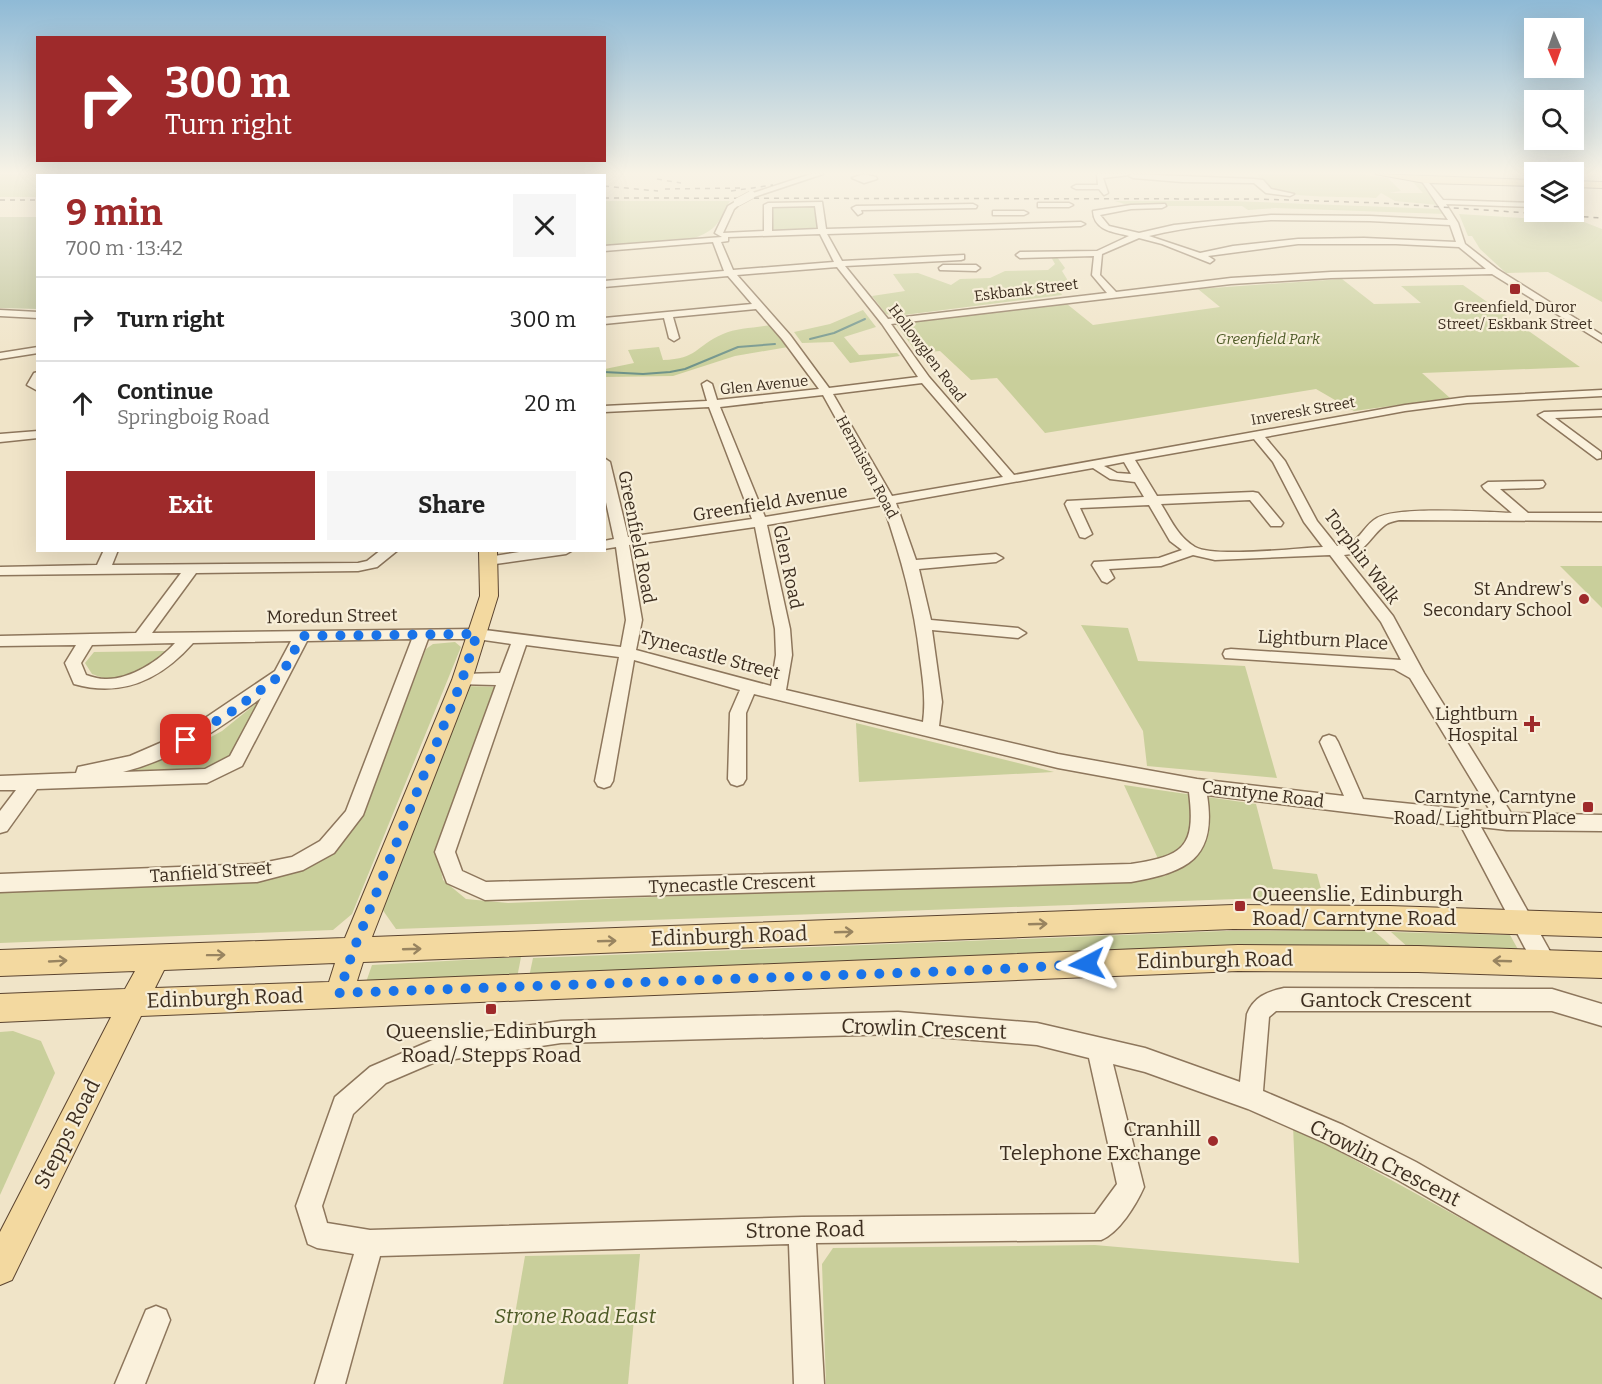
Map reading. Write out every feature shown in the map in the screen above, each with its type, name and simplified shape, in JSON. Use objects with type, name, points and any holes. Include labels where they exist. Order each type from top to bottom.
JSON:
[{"type":"main road","points":[[339,993],[353,951],[462,680],[489,596],[488,556]]},
{"type":"main road","name":"Edinburgh Road","points":[[0,963],[1233,917],[1389,918],[1602,925]]},
{"type":"main road","name":"Stepps Road","points":[[0,1268],[157,956]]},
{"type":"main road","name":"Edinburgh Road","points":[[0,1008],[1238,958],[1544,962],[1602,965]]},
{"type":"street","points":[[606,249],[702,239]]},
{"type":"street","name":"Hermiston Road","points":[[718,239],[729,272],[759,306],[827,393],[889,502],[911,565],[924,624],[934,702],[930,730]]},
{"type":"street","name":"Hollowglen Road","points":[[825,239],[838,264],[885,322],[925,379],[1011,479]]},
{"type":"street","points":[[1020,255],[1098,253],[1127,239]]},
{"type":"street","points":[[1148,239],[1211,260]]},
{"type":"street","points":[[1459,239],[1461,245],[1494,271],[1602,339]]},
{"type":"street","points":[[1201,255],[1221,250],[1304,242],[1391,241],[1461,245]]},
{"type":"street","points":[[942,268],[971,268],[955,246]]},
{"type":"street","points":[[1098,253],[1096,275],[1112,293]]},
{"type":"street","points":[[606,284],[729,272],[961,257]]},
{"type":"street","name":"Eskbank Street","points":[[885,322],[1112,293],[1231,281],[1331,275],[1494,271]]},
{"type":"street","points":[[606,321],[759,306]]},
{"type":"street","points":[[0,313],[36,315]]},
{"type":"street","points":[[668,315],[674,338]]},
{"type":"street","points":[[0,356],[36,350]]},
{"type":"street","name":"Glen Avenue","points":[[606,409],[713,405],[827,393],[925,379]]},
{"type":"street","name":"Glen Road","points":[[707,384],[713,405],[761,524],[785,648],[784,670],[777,694]]},
{"type":"street","name":"Inveresk Street","points":[[1011,479],[1405,408],[1467,400],[1602,393]]},
{"type":"street","points":[[1597,455],[1544,415],[1602,413]]},
{"type":"street","points":[[0,438],[36,434]]},
{"type":"street","name":"Torphin Walk","points":[[1256,434],[1279,461],[1311,522],[1388,620],[1416,674]]},
{"type":"street","points":[[1126,457],[1175,538],[1192,550],[1215,556],[1351,550],[1362,542],[1381,521],[1398,516],[1460,514],[1526,518],[1602,517]]},
{"type":"street","points":[[1095,463],[1102,473],[1116,478],[1138,478]]},
{"type":"street","name":"Greenfield Road","points":[[604,781],[634,620],[622,543],[606,471]]},
{"type":"street","name":"Greenfield Avenue","points":[[606,545],[761,524],[1011,479]]},
{"type":"street","points":[[1526,518],[1488,486],[1539,484]]},
{"type":"street","points":[[1085,534],[1072,504],[1253,496],[1276,523]]},
{"type":"street","points":[[1107,578],[1099,565],[1161,562],[1192,550]]},
{"type":"street","points":[[102,571],[110,552]]},
{"type":"street","points":[[0,571],[190,571],[358,567],[372,564],[390,552]]},
{"type":"street","points":[[488,556],[540,552]]},
{"type":"street","points":[[911,565],[996,558]]},
{"type":"street","points":[[140,639],[190,571]]},
{"type":"street","points":[[924,624],[1018,633]]},
{"type":"street","name":"Tanfield Street","points":[[0,883],[257,873],[296,864],[327,847],[354,814],[422,634]]},
{"type":"street","name":"Tynecastle Street","points":[[477,634],[627,653],[749,687],[930,730]]},
{"type":"street","name":"Moredun Street","points":[[0,641],[477,634]]},
{"type":"street","points":[[0,783],[207,776],[236,761],[302,636]]},
{"type":"street","points":[[87,640],[73,663],[80,680],[106,685],[134,679],[170,659],[189,638]]},
{"type":"street","name":"Tynecastle Crescent","points":[[520,639],[445,852],[454,877],[485,891],[1107,874],[1157,870],[1186,858],[1200,838],[1202,814],[1197,786]]},
{"type":"street","name":"Lightburn Place","points":[[1231,654],[1397,664],[1416,674]]},
{"type":"street","points":[[0,777],[32,782],[131,763],[186,740],[234,710],[282,674]]},
{"type":"street","points":[[1416,674],[1507,822]]},
{"type":"street","points":[[462,680],[506,680]]},
{"type":"street","points":[[737,779],[738,713],[749,687]]},
{"type":"street","name":"Carntyne Road","points":[[930,730],[1058,761],[1197,786],[1467,819],[1507,822],[1602,823]]},
{"type":"street","points":[[1329,742],[1357,806]]},
{"type":"street","points":[[0,825],[32,782]]},
{"type":"street","points":[[1467,819],[1544,962]]},
{"type":"street","name":"Gantock Crescent","points":[[1251,1098],[1258,1014],[1263,1006],[1272,1001],[1284,999],[1552,1000],[1602,1015]]},
{"type":"street","name":"Crowlin Crescent","points":[[317,1235],[309,1206],[344,1106],[378,1075],[435,1051],[561,1032],[898,1023],[1037,1034],[1145,1060],[1251,1098],[1334,1134],[1407,1171],[1602,1284]]},
{"type":"street","name":"Strone Road","points":[[317,1235],[370,1243],[802,1230],[1101,1227],[1131,1187],[1098,1048]]},
{"type":"street","points":[[802,1230],[808,1384]]},
{"type":"street","points":[[330,1384],[370,1243]]},
{"type":"street","points":[[130,1384],[156,1320]]},
{"type":"green space","points":[[0,239],[36,239],[36,309],[0,308]]},
{"type":"green space","points":[[606,239],[692,239],[662,244],[606,247]]},
{"type":"green space","points":[[1474,239],[1602,239],[1602,302],[1548,272],[1506,273],[1480,249]]},
{"type":"green space","points":[[1051,257],[1057,257],[1065,268],[1062,271],[1070,284],[1056,284],[1062,295],[896,316],[886,314],[872,296],[905,291],[893,274],[918,273],[951,285],[960,279],[990,278],[1005,271],[1048,270],[1055,264]]},
{"type":"green space","name":"Greenfield Park","points":[[1342,279],[1374,304],[1421,303],[1401,286],[1463,285],[1580,367],[1422,373],[1450,398],[1354,411],[1316,389],[1045,433],[997,378],[971,380],[940,351],[917,353],[896,324],[1067,304],[1093,325],[1220,307],[1198,289]]},
{"type":"green space","points":[[863,310],[876,327],[844,337],[859,355],[897,353],[900,356],[850,363],[833,342],[802,343],[794,332],[830,324]]},
{"type":"green space","points":[[770,325],[788,347],[735,356],[673,376],[606,377],[606,369],[634,363],[628,350],[659,347],[663,360],[674,359],[690,354],[728,332]]},
{"type":"green space","points":[[1560,566],[1602,566],[1602,608]]},
{"type":"green space","points":[[1081,625],[1128,628],[1138,661],[1245,666],[1277,778],[1147,766],[1143,731]]},
{"type":"green space","points":[[455,642],[461,647],[352,914],[333,930],[0,943],[0,889],[300,870],[362,815],[426,649],[433,644]]},
{"type":"green space","points":[[166,651],[156,662],[126,677],[111,679],[92,674],[85,663],[94,652]]},
{"type":"green space","points":[[466,686],[497,687],[438,857],[443,880],[466,899],[508,903],[1166,876],[1124,785],[1256,804],[1273,869],[1317,874],[1323,896],[396,929],[382,909]]},
{"type":"green space","points":[[264,697],[229,756],[206,768],[125,771],[185,751],[222,731]]},
{"type":"green space","points":[[856,723],[1054,772],[859,782]]},
{"type":"green space","points":[[1373,930],[1397,951],[529,977],[533,958],[1224,931]]},
{"type":"green space","points":[[1391,932],[1510,935],[1520,953],[1410,949]]},
{"type":"green space","points":[[521,957],[517,978],[365,985],[372,965]]},
{"type":"green space","points":[[13,1031],[41,1041],[55,1073],[0,1195],[0,1032]]},
{"type":"green space","points":[[1293,1126],[1602,1296],[1602,1384],[826,1384],[822,1264],[833,1248],[1095,1245],[1299,1263]]},
{"type":"green space","name":"Strone Road East","points":[[640,1254],[628,1384],[503,1384],[525,1256]]},
{"type":"waterway","points":[[810,339],[834,333],[865,319]]},
{"type":"waterway","points":[[606,372],[643,374],[670,372],[685,369],[738,347],[775,344]]},
{"type":"place","name":"Greenfield, Duror Street/ Eskbank Street","points":[[1515,289]]},
{"type":"place","name":"St Andrew's Secondary School","points":[[1584,599]]},
{"type":"place","name":"Lightburn Hospital","points":[[1532,724]]},
{"type":"place","name":"Carntyne, Carntyne Road/ Lightburn Place","points":[[1588,807]]},
{"type":"place","name":"Queenslie, Edinburgh Road/ Carntyne Road","points":[[1240,906]]},
{"type":"place","name":"Queenslie, Edinburgh Road/ Stepps Road","points":[[491,1009]]},
{"type":"place","name":"Cranhill Telephone Exchange","points":[[1213,1141]]},
{"type":"route","points":[[186,740],[234,710],[282,674],[302,636],[477,634],[462,680],[353,951],[339,993],[984,970],[1087,964]]}]
